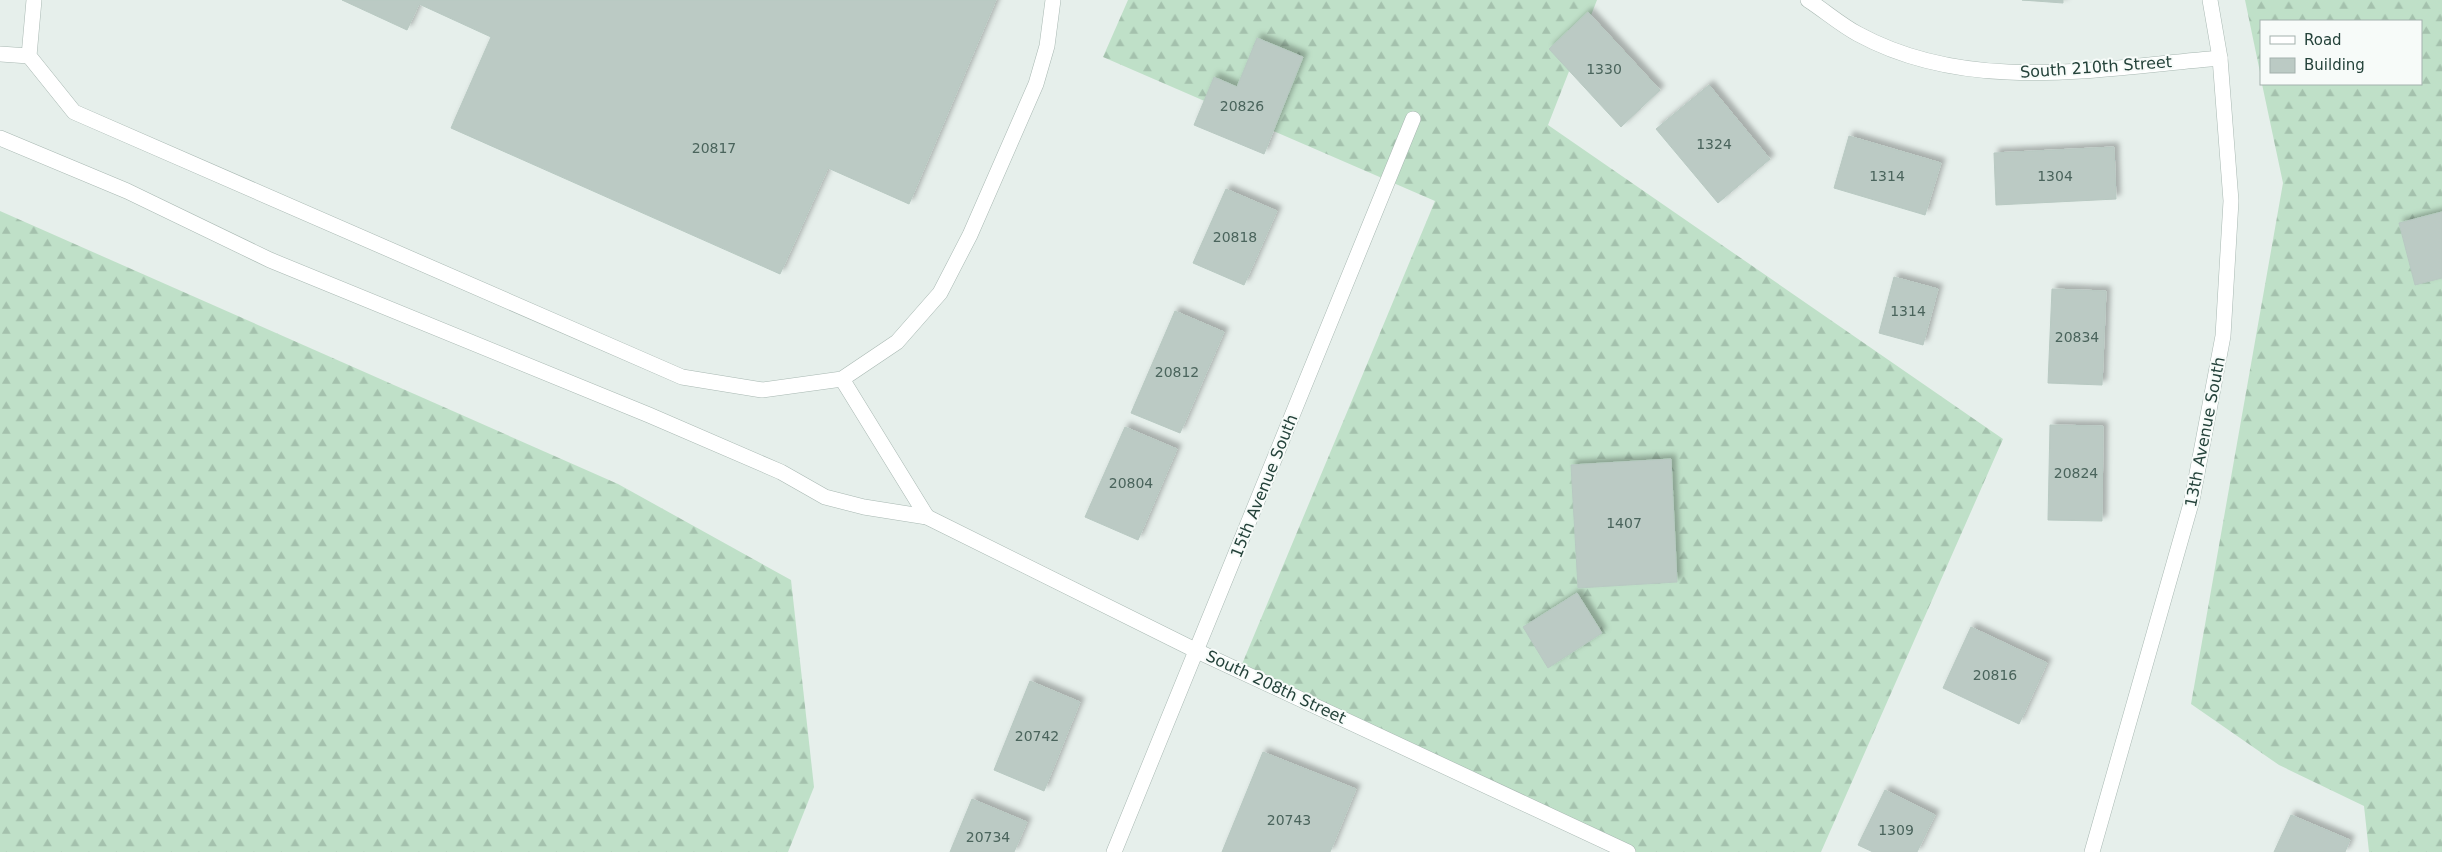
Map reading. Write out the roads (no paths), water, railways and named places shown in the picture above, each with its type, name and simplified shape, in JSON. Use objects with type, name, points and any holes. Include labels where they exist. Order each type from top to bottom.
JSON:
[{"type":"street","points":[[34,0],[29,56],[74,112],[682,377],[762,390],[842,379],[896,342],[940,293],[970,235],[1036,84],[1047,46],[1053,0]]},
{"type":"street","name":"South 210th Street","points":[[1808,0],[1858,34],[1902,52],[1956,68],[2023,74],[2220,58]]},
{"type":"street","name":"13th Avenue South","points":[[2092,852],[2192,500],[2224,336],[2231,201],[2220,58],[2210,0]]},
{"type":"street","points":[[0,54],[29,56]]},
{"type":"street","name":"15th Avenue South","points":[[1114,852],[1413,119]]},
{"type":"street","points":[[0,138],[126,191],[270,260],[650,415],[763,464],[825,497],[864,507],[927,517]]},
{"type":"street","points":[[842,379],[927,517]]},
{"type":"street","name":"South 208th Street","points":[[927,517],[1197,651],[1628,852]]}]
